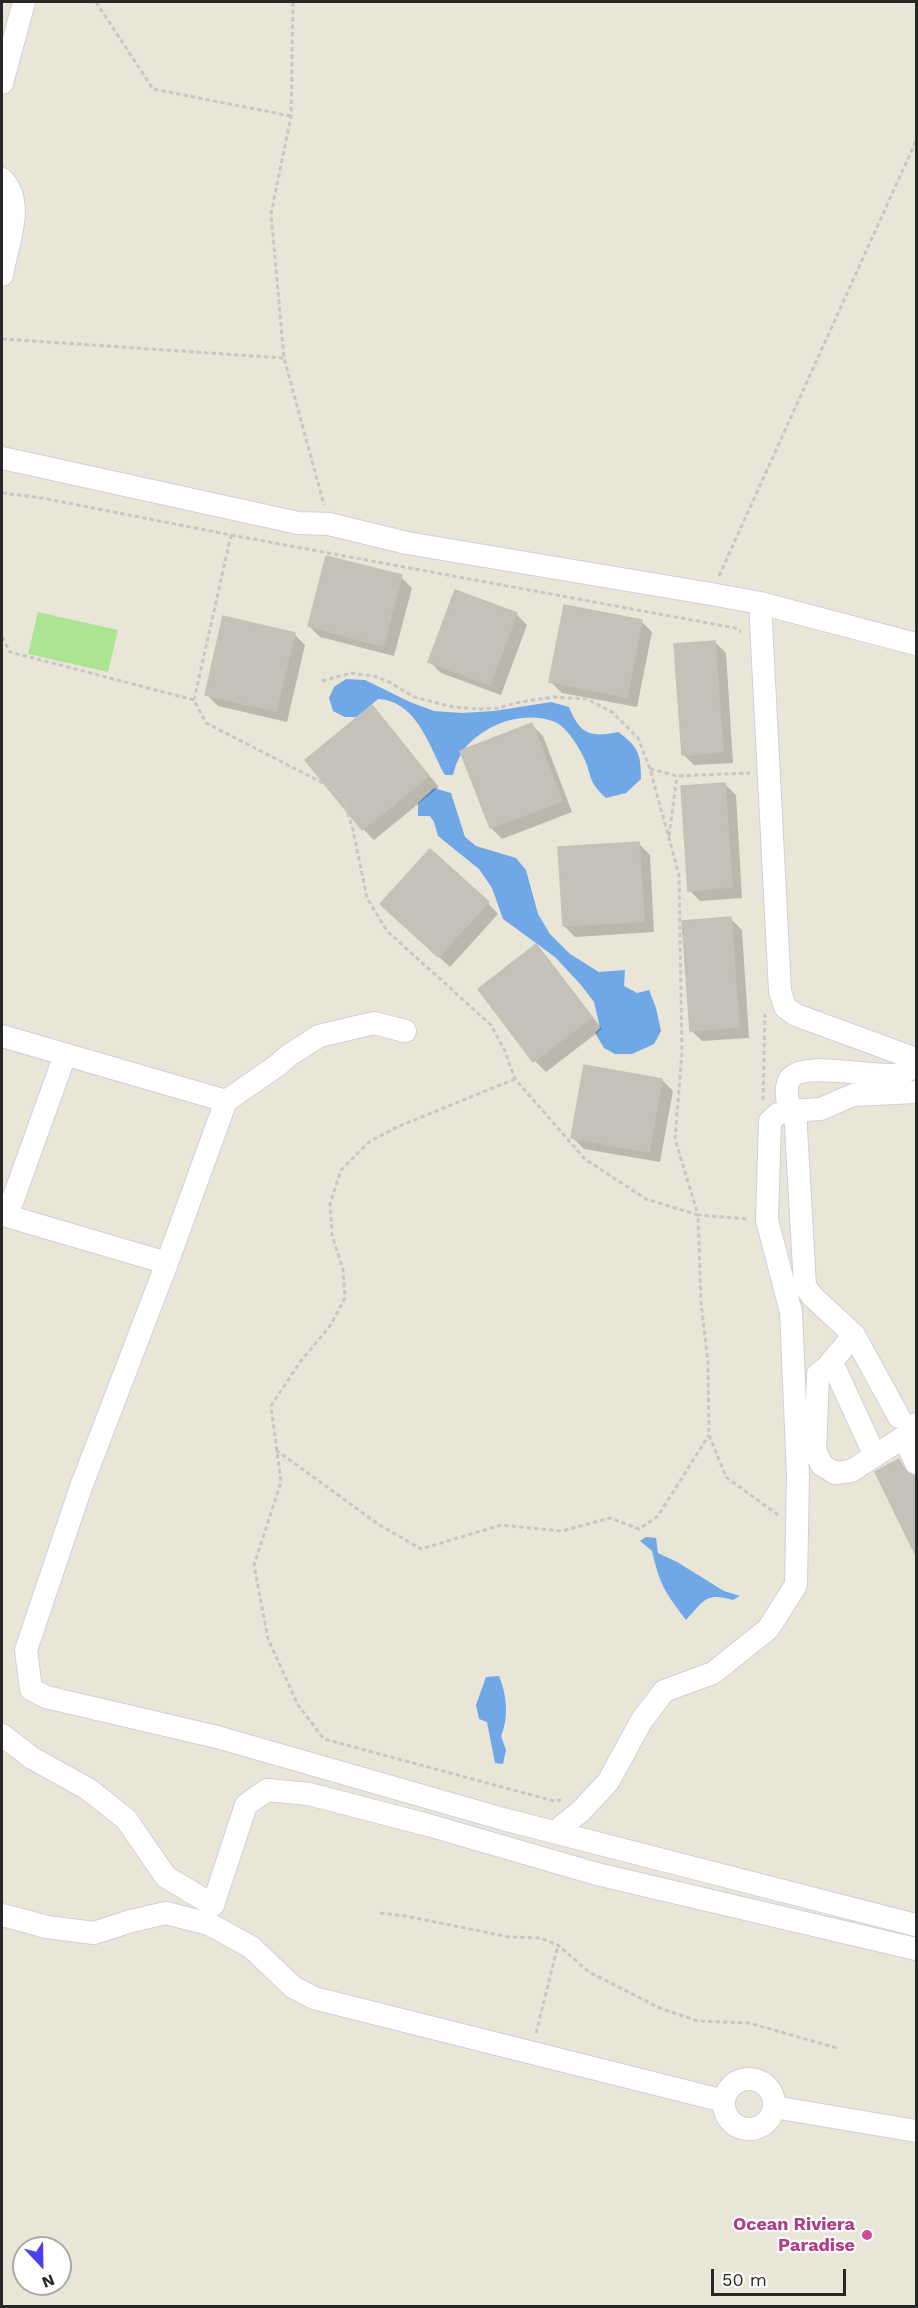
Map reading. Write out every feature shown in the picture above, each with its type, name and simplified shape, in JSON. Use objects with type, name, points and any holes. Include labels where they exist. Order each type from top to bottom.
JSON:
[{"type":"street","points":[[2,83],[24,2]]},
{"type":"street","points":[[2,179],[10,188],[15,207],[2,274]]},
{"type":"street","points":[[2,458],[298,523],[329,524],[407,543],[760,603],[916,644]]},
{"type":"street","points":[[760,603],[780,991],[784,1006],[796,1015],[916,1059]]},
{"type":"street","points":[[405,1031],[374,1023],[319,1036],[226,1101],[81,1487],[26,1650],[31,1689],[46,1697],[217,1737],[503,1819],[916,1926]]},
{"type":"street","points":[[2,1036],[226,1101]]},
{"type":"street","points":[[65,1055],[4,1215],[167,1263]]},
{"type":"street","points":[[916,1065],[899,1074],[822,1070],[799,1072],[790,1078],[787,1089],[792,1111],[805,1286],[812,1296],[855,1335],[906,1426],[916,1463]]},
{"type":"street","points":[[820,1109],[822,1070]]},
{"type":"street","points":[[555,1832],[580,1811],[608,1782],[642,1720],[664,1690],[713,1673],[722,1666],[768,1629],[796,1585],[798,1475],[791,1312],[767,1220],[770,1121],[778,1114],[820,1109],[853,1095],[916,1092]]},
{"type":"street","points":[[855,1335],[819,1374],[814,1451],[822,1465],[835,1473],[850,1471],[875,1456],[906,1426]]},
{"type":"street","points":[[826,1368],[836,1371],[875,1456]]},
{"type":"street","points":[[2,1735],[32,1758],[88,1789],[126,1819],[166,1877],[251,1947],[293,1987],[314,1998],[724,2101]]},
{"type":"street","points":[[211,1915],[246,1805],[267,1790],[309,1794],[428,1825],[597,1874],[916,1949]]},
{"type":"street","points":[[2,1915],[47,1927],[94,1933],[131,1921],[166,1914],[211,1915]]},
{"type":"street","points":[[752,2079],[760,2081],[771,2091],[774,2107],[767,2121],[754,2128],[746,2129],[738,2127],[727,2116],[724,2101],[726,2093],[737,2082],[752,2079]]},
{"type":"street","points":[[774,2107],[916,2132]]},
{"type":"path","points":[[96,2],[153,89],[291,116]]},
{"type":"path","points":[[293,2],[291,116],[271,214],[284,358],[329,524]]},
{"type":"path","points":[[711,594],[916,141]]},
{"type":"path","points":[[2,339],[284,358]]},
{"type":"path","points":[[2,493],[42,498],[735,628],[746,635]]},
{"type":"path","points":[[231,535],[194,700],[206,723],[323,783],[343,798],[353,830],[367,898],[387,931],[491,1025],[516,1079],[585,1159],[646,1199],[698,1215],[750,1220]]},
{"type":"path","points":[[2,637],[10,652],[194,700]]},
{"type":"path","points":[[322,681],[351,673],[374,676],[414,697],[453,707],[479,710],[553,697],[588,699],[612,712],[638,738],[650,769],[679,875],[682,1052],[675,1139],[698,1215],[701,1303],[708,1362],[709,1435],[726,1477],[783,1518]]},
{"type":"path","points":[[650,769],[677,776],[755,772]]},
{"type":"path","points":[[669,838],[677,776]]},
{"type":"path","points":[[763,1104],[765,1011]]},
{"type":"path","points":[[516,1079],[397,1127],[369,1142],[341,1170],[330,1204],[332,1235],[343,1270],[345,1298],[330,1326],[300,1362],[271,1406],[281,1482],[254,1565],[268,1639],[298,1705],[324,1739],[554,1801],[565,1799]]},
{"type":"path","points":[[276,1450],[378,1524],[422,1549],[501,1525],[562,1531],[610,1518],[639,1529],[658,1516],[709,1435]]},
{"type":"path","points":[[380,1913],[406,1916],[509,1937],[540,1938],[558,1945],[589,1972],[662,2009],[698,2021],[749,2023],[837,2048]]},
{"type":"path","points":[[531,2052],[558,1945]]},
{"type":"green space","points":[[38,612],[118,630],[108,672],[28,654]]},
{"type":"water","points":[[346,679],[365,680],[434,711],[462,713],[494,711],[551,702],[569,707],[577,723],[587,732],[600,734],[618,732],[634,746],[639,757],[641,779],[626,793],[606,798],[593,782],[582,754],[567,732],[555,722],[531,717],[507,721],[484,732],[466,746],[453,775],[445,775],[420,727],[403,708],[378,699],[357,717],[345,717],[333,711],[329,698],[334,687]]},
{"type":"water","points":[[434,788],[451,793],[465,837],[476,846],[516,858],[526,870],[538,914],[550,934],[570,954],[599,972],[625,970],[624,986],[637,993],[649,990],[661,1031],[654,1044],[632,1054],[615,1054],[604,1048],[595,1033],[600,1028],[594,1002],[581,985],[555,957],[503,919],[492,888],[479,869],[438,836],[430,816],[418,816],[418,803]]},
{"type":"water","points":[[646,1537],[656,1538],[658,1553],[724,1591],[740,1596],[733,1600],[716,1597],[706,1600],[686,1620],[664,1588],[652,1551],[640,1541]]},
{"type":"water","points":[[499,1676],[506,1706],[504,1729],[501,1736],[506,1750],[503,1764],[495,1763],[487,1722],[479,1719],[476,1705],[486,1677]]},
{"type":"building","points":[[326,556],[402,575],[383,646],[308,626]]},
{"type":"building","points":[[455,590],[517,613],[490,685],[428,662]]},
{"type":"building","points":[[564,605],[642,620],[627,697],[549,682]]},
{"type":"building","points":[[223,616],[295,633],[276,711],[205,695]]},
{"type":"building","points":[[715,641],[723,752],[682,755],[674,644]]},
{"type":"building","points":[[372,705],[429,776],[362,830],[305,760]]},
{"type":"building","points":[[532,723],[562,801],[490,828],[460,751]]},
{"type":"building","points":[[725,783],[732,887],[688,891],[681,786]]},
{"type":"building","points":[[639,842],[644,921],[563,926],[558,847]]},
{"type":"building","points":[[430,849],[489,902],[438,957],[380,904]]},
{"type":"building","points":[[731,917],[739,1027],[690,1031],[682,921]]},
{"type":"building","points":[[536,944],[592,1017],[533,1062],[478,989]]},
{"type":"building","points":[[584,1065],[662,1079],[649,1152],[571,1138]]},
{"type":"building","points":[[899,1459],[904,1469],[914,1476],[916,1481],[916,1556],[875,1472]]},
{"type":"place","name":"Ocean Riviera Paradise","points":[[867,2235]]}]
